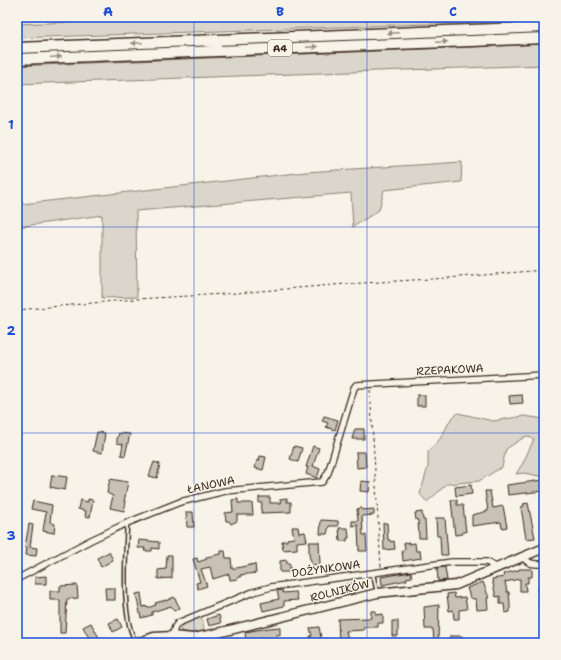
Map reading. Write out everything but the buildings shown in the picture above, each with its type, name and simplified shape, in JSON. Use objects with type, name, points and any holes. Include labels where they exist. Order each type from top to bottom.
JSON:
[{"type":"highway","name":"A4","points":[[17,48],[544,27]]},
{"type":"highway","name":"A4","points":[[17,59],[544,38]]},
{"type":"street","name":"RZEPAKOWA","points":[[356,385],[544,375]]},
{"type":"street","name":"ŁANOWA","points":[[17,579],[65,553],[127,523],[180,502],[207,494],[243,488],[322,482],[328,473],[356,385]]},
{"type":"street","name":"ROLNIKÓW","points":[[137,643],[154,636],[172,636],[182,640],[214,634],[377,593],[451,586],[462,583],[522,556],[544,548]]},
{"type":"street","points":[[522,556],[526,562],[533,564],[544,564]]},
{"type":"street","name":"DOŻYNKOWA","points":[[172,636],[178,623],[266,588],[457,562],[487,562],[496,568]]},
{"type":"lane","points":[[211,46],[265,38]]},
{"type":"lane","points":[[157,42],[196,46],[157,53]]},
{"type":"lane","points":[[203,46],[266,49]]},
{"type":"lane","points":[[127,523],[125,575],[127,610],[132,634],[137,643]]},
{"type":"lane","points":[[372,573],[377,593]]},
{"type":"path","points":[[17,310],[136,299],[224,294],[544,270]]},
{"type":"path","points":[[369,384],[382,572]]},
{"type":"shaded area","points":[[17,17],[223,17],[17,24]]},
{"type":"shaded area","points":[[223,17],[544,17],[544,20],[17,38],[17,24]]},
{"type":"shaded area","points":[[544,44],[544,65],[17,84],[17,66]]},
{"type":"shaded area","points":[[17,152],[22,204],[306,172],[462,162],[461,182],[384,190],[379,210],[353,227],[351,193],[136,211],[137,297],[102,298],[102,215],[17,227]]},
{"type":"shaded area","points":[[458,413],[493,421],[524,416],[544,419],[544,477],[524,473],[516,474],[534,439],[526,436],[506,449],[502,467],[479,481],[447,484],[427,502],[420,494],[428,467],[428,452],[440,439],[451,419]]},
{"type":"shaded area","points":[[201,617],[205,632],[192,633],[181,631],[181,625]]}]
